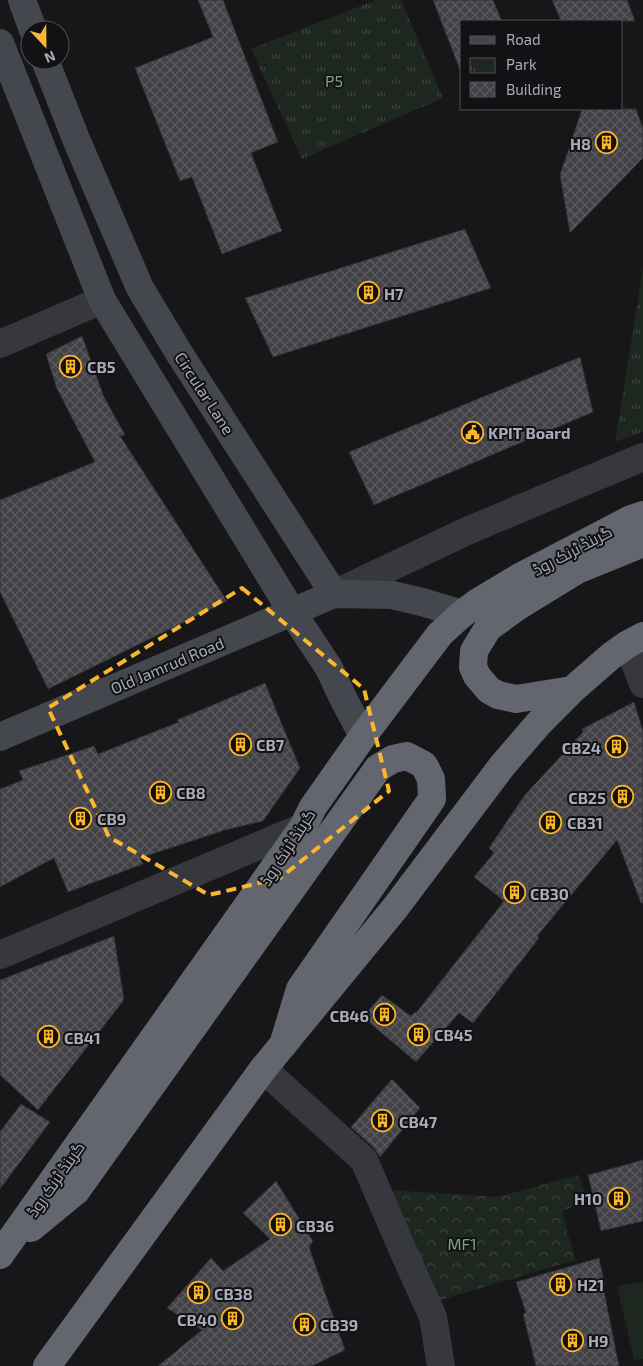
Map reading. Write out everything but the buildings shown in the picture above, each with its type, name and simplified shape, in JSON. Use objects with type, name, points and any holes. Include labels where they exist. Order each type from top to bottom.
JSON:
[{"type":"highway","name":"گرینڈ ٹرنک روڈ","points":[[2,1253],[303,827],[313,807],[363,736],[440,634],[478,602],[518,578],[643,515]]},
{"type":"highway","points":[[572,690],[516,699],[498,695],[489,690],[476,676],[473,666],[474,651],[488,628],[520,605],[577,570],[643,543]]},
{"type":"highway","points":[[47,1366],[263,1069],[396,908],[502,766],[572,690],[611,656],[636,640]]},
{"type":"highway","points":[[2,1253],[76,1190],[361,790],[378,768],[393,759],[407,756],[424,765],[432,779],[432,799],[300,989],[283,1045]]},
{"type":"street","points":[[22,0],[29,20]]},
{"type":"street","points":[[0,43],[102,300],[292,612],[329,668],[363,736]]},
{"type":"street","name":"Circular Lane","points":[[49,70],[140,288],[179,353],[334,594]]},
{"type":"street","points":[[0,344],[102,300]]},
{"type":"street","points":[[334,594],[466,531],[643,457]]},
{"type":"street","points":[[334,594],[392,594],[462,614]]},
{"type":"street","name":"Old Jamrud Road","points":[[0,737],[334,594]]},
{"type":"street","points":[[636,640],[643,684]]},
{"type":"street","points":[[0,955],[303,827]]},
{"type":"street","points":[[263,1069],[364,1160],[400,1246],[433,1317],[441,1366]]},
{"type":"highlighted area","points":[[242,588],[364,689],[389,791],[280,878],[209,895],[109,837],[48,708]]},
{"type":"green space","name":"P5","points":[[376,0],[401,0],[443,98],[302,159],[251,49]]},
{"type":"green space","points":[[643,268],[643,432],[615,442]]},
{"type":"green space","name":"MF1","points":[[578,1175],[588,1200],[562,1211],[575,1260],[434,1302],[389,1190],[498,1197]]},
{"type":"green space","points":[[643,1282],[643,1359],[634,1360],[617,1286]]},
{"type":"place","name":"H8","points":[[607,143]]},
{"type":"place","name":"H7","points":[[368,293]]},
{"type":"place","name":"CB5","points":[[71,366]]},
{"type":"place","name":"KPIT Board","points":[[472,432]]},
{"type":"place","name":"CB7","points":[[240,744]]},
{"type":"place","name":"CB24","points":[[617,747]]},
{"type":"place","name":"CB8","points":[[160,792]]},
{"type":"place","name":"CB25","points":[[622,797]]},
{"type":"place","name":"CB9","points":[[81,818]]},
{"type":"place","name":"CB31","points":[[551,822]]},
{"type":"place","name":"CB30","points":[[514,893]]},
{"type":"place","name":"CB46","points":[[385,1015]]},
{"type":"place","name":"CB45","points":[[418,1034]]},
{"type":"place","name":"CB41","points":[[48,1037]]},
{"type":"place","name":"CB47","points":[[383,1121]]},
{"type":"place","name":"H10","points":[[618,1198]]},
{"type":"place","name":"CB36","points":[[280,1225]]},
{"type":"place","name":"H21","points":[[561,1284]]},
{"type":"place","name":"CB38","points":[[198,1293]]},
{"type":"place","name":"CB40","points":[[233,1319]]},
{"type":"place","name":"CB39","points":[[304,1324]]},
{"type":"place","name":"H9","points":[[572,1340]]}]
